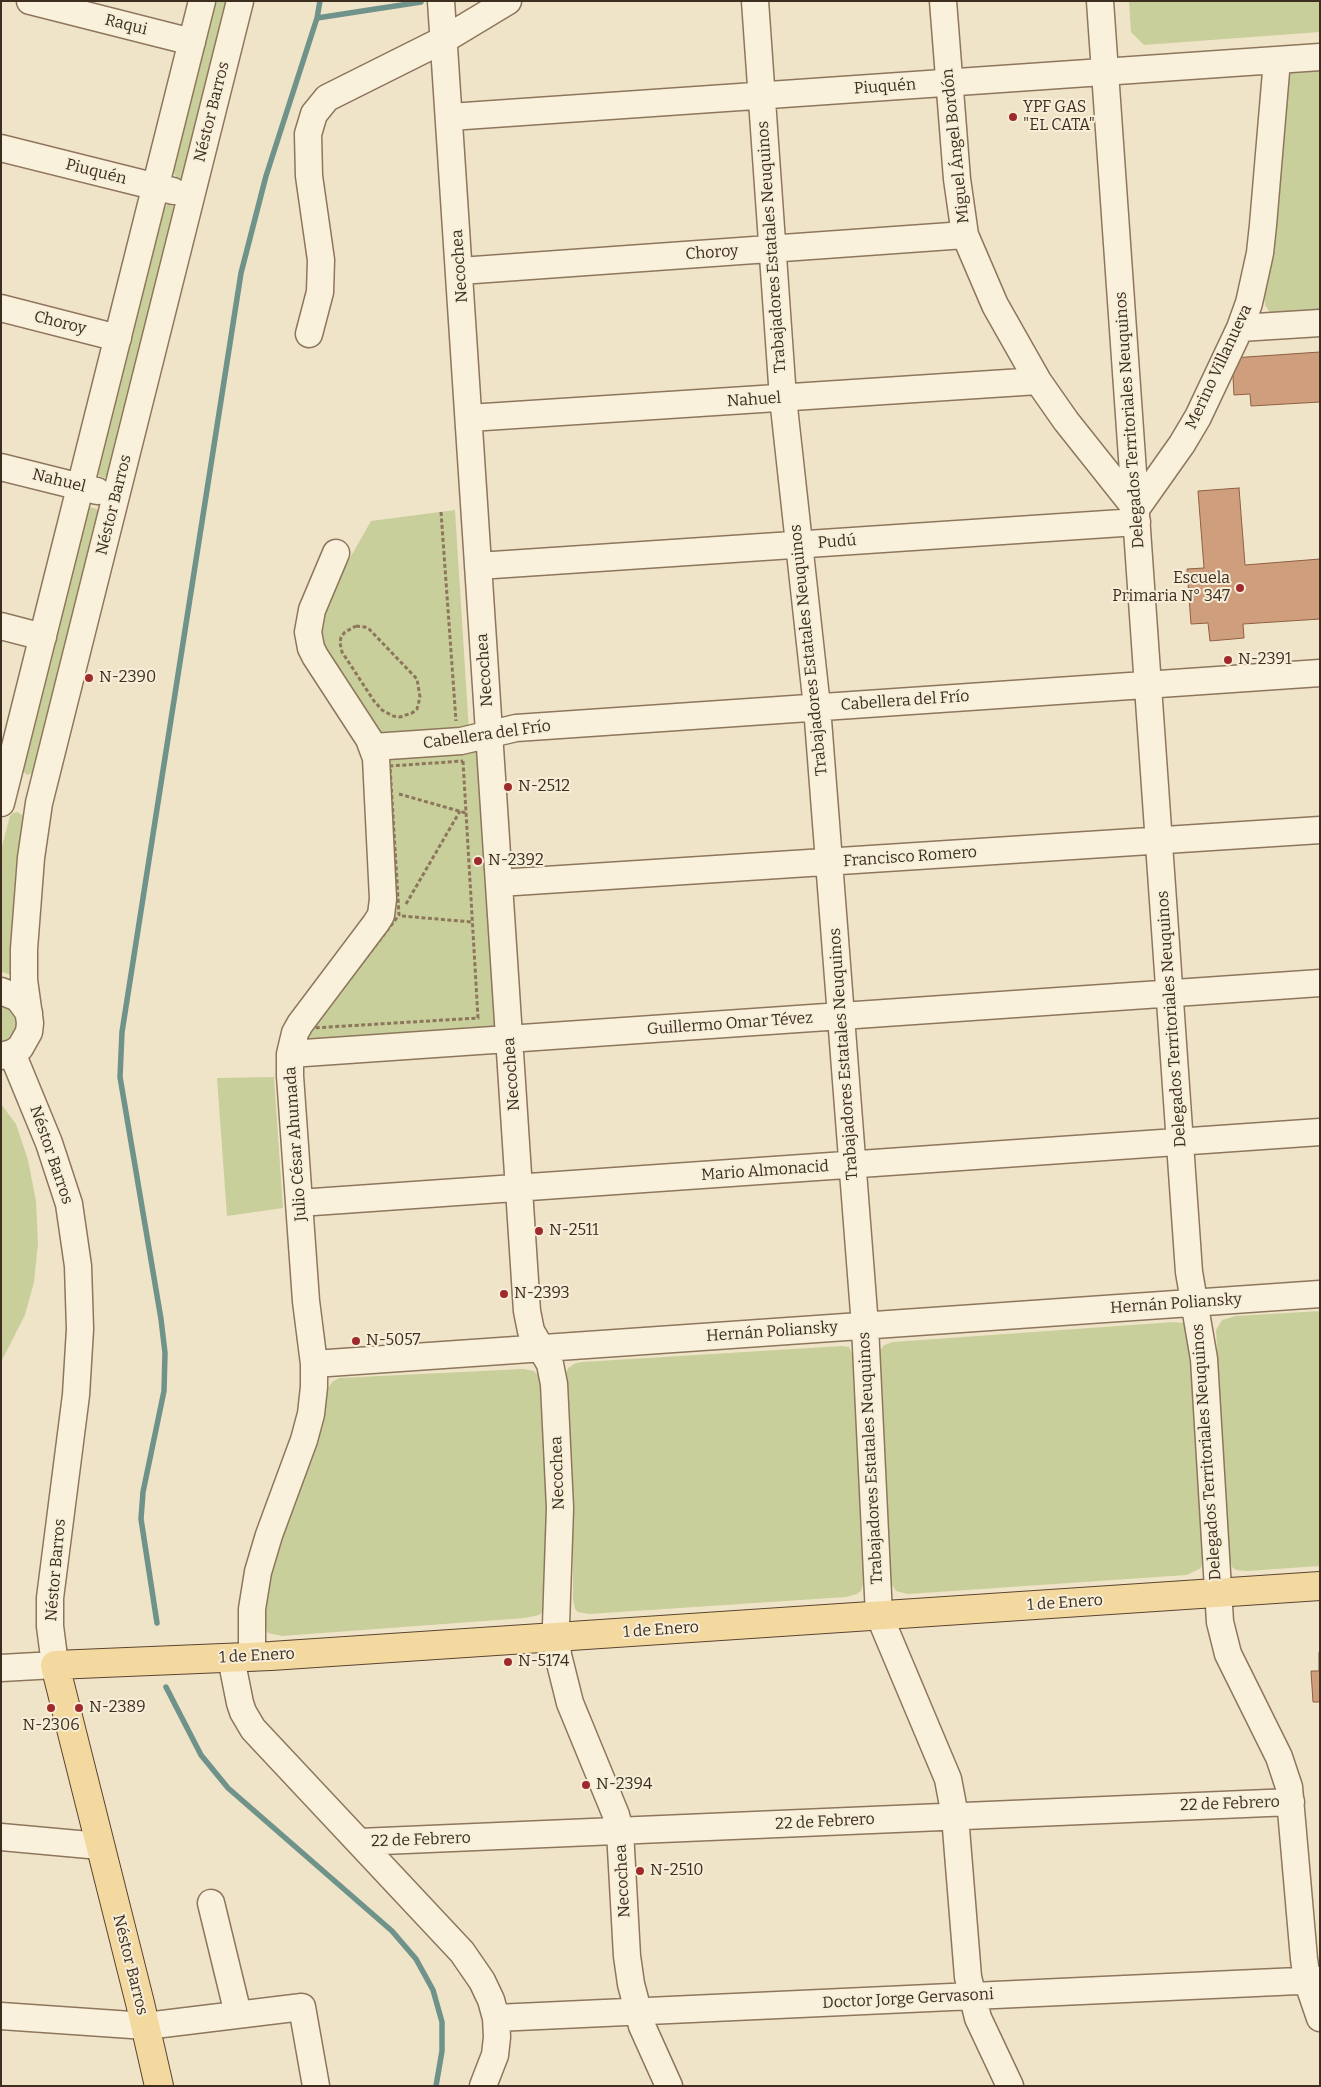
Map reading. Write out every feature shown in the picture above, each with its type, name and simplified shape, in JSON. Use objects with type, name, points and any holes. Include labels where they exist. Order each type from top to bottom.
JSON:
[{"type":"main road","name":"1 de Enero","points":[[55,1665],[241,1658],[1320,1586]]},
{"type":"main road","name":"Néstor Barros","points":[[55,1665],[146,2026],[159,2086]]},
{"type":"street","name":"Raqui","points":[[30,1],[192,42]]},
{"type":"street","points":[[39,803],[2,796],[202,1]]},
{"type":"street","name":"Néstor Barros","points":[[55,1665],[50,1626],[50,1598],[76,1396],[80,1329],[78,1266],[73,1224],[64,1184],[42,1123],[6,1055],[26,1041],[30,1023],[24,986],[24,949],[31,858],[39,803],[240,1]]},
{"type":"street","name":"Necochea","points":[[441,1],[528,1321],[531,1331],[550,1364],[554,1384],[560,1516],[556,1637],[565,1687],[616,1815],[620,1831],[631,1984],[638,2013],[648,2040],[669,2086]]},
{"type":"street","points":[[309,334],[320,292],[321,260],[309,176],[308,134],[314,114],[327,98],[445,39],[508,1]]},
{"type":"street","name":"Trabajadores Estatales Neuquinos","points":[[755,1],[783,398],[817,708],[841,1016],[864,1326],[879,1615],[948,1779],[955,1816],[965,1955],[972,1996],[978,2018],[1010,2086]]},
{"type":"street","name":"Miguel Ángel Bordón","points":[[943,1],[959,207],[965,235],[995,305],[1038,381],[1136,515]]},
{"type":"street","name":"Delegados Territoriales Neuquinos","points":[[1100,1],[1180,1142],[1190,1272],[1204,1359],[1222,1636],[1228,1654],[1285,1770],[1291,1802],[1301,1938],[1314,1980],[1320,2018]]},
{"type":"street","name":"Piuquén","points":[[450,116],[1320,57]]},
{"type":"street","name":"Merino Villanueva","points":[[1136,515],[1198,417],[1240,328],[1248,303],[1260,253],[1276,60]]},
{"type":"street","name":"Piuquén","points":[[1,148],[192,195]]},
{"type":"street","name":"Choroy","points":[[460,271],[965,235]]},
{"type":"street","name":"Choroy","points":[[1,308],[118,338]]},
{"type":"street","points":[[1240,328],[1320,322]]},
{"type":"street","name":"Nahuel","points":[[469,418],[1038,381]]},
{"type":"street","name":"Nahuel","points":[[1,466],[116,496]]},
{"type":"street","name":"Pudú","points":[[478,566],[799,545],[1136,515]]},
{"type":"street","name":"Julio César Ahumada","points":[[336,553],[312,610],[308,625],[309,640],[315,656],[373,747],[377,769],[383,890],[381,915],[305,1017],[295,1034],[290,1054],[306,1301],[314,1364],[312,1402],[308,1427],[258,1572],[241,1658],[240,1703],[247,1720],[462,1952],[482,1981],[491,2000],[496,2018],[495,2055],[483,2086]]},
{"type":"street","points":[[1,626],[43,637]]},
{"type":"street","name":"Cabellera del Frío","points":[[373,747],[461,741],[530,727],[1320,673]]},
{"type":"street","name":"Francisco Romero","points":[[500,883],[1320,830]]},
{"type":"street","name":"Guillermo Omar Tévez","points":[[290,1054],[1320,983]]},
{"type":"street","points":[[1,991],[18,998],[29,1013]]},
{"type":"street","name":"Mario Almonacid","points":[[299,1203],[1320,1132]]},
{"type":"street","name":"Hernán Poliansky","points":[[314,1364],[1320,1294]]},
{"type":"street","name":"1 de Enero","points":[[1,1668],[55,1665]]},
{"type":"street","name":"22 de Febrero","points":[[359,1842],[1291,1802]]},
{"type":"street","points":[[1,1837],[100,1846]]},
{"type":"street","points":[[211,1903],[238,2014]]},
{"type":"street","name":"Doctor Jorge Gervasoni","points":[[496,2018],[638,2013],[1314,1980]]},
{"type":"street","points":[[1,2016],[146,2026],[302,2007],[316,2086]]},
{"type":"path","points":[[441,512],[456,721]]},
{"type":"path","points":[[356,626],[369,629],[417,679],[421,691],[416,709],[412,713],[400,717],[393,716],[382,710],[342,652],[340,643],[345,632],[356,626]]},
{"type":"path","points":[[399,915],[390,766],[463,761],[478,1018],[312,1028],[399,915],[460,811]]},
{"type":"path","points":[[391,792],[466,813]]},
{"type":"path","points":[[399,915],[472,922]]},
{"type":"green space","points":[[214,1],[228,1],[185,175],[182,178],[177,178],[172,171]]},
{"type":"green space","points":[[1129,1],[1320,1],[1320,32],[1144,45],[1131,32]]},
{"type":"green space","points":[[1320,64],[1320,314],[1274,315],[1265,305],[1264,291],[1286,72]]},
{"type":"green space","points":[[168,204],[176,208],[109,476],[104,478],[98,475],[97,470],[163,209]]},
{"type":"green space","points":[[91,507],[99,510],[33,773],[27,775],[22,770],[88,509]]},
{"type":"green space","points":[[455,510],[469,731],[389,736],[377,731],[324,650],[320,626],[325,602],[371,521]]},
{"type":"green space","points":[[479,749],[496,1034],[309,1045],[301,1034],[391,914],[381,755]]},
{"type":"green space","points":[[18,812],[22,815],[23,819],[12,975],[1,972],[1,850],[10,816]]},
{"type":"green space","points":[[1,1000],[16,1010],[19,1032],[1,1047]]},
{"type":"green space","points":[[274,1077],[283,1208],[227,1216],[217,1078]]},
{"type":"green space","points":[[1,1104],[16,1124],[28,1160],[36,1201],[38,1243],[34,1282],[25,1315],[1,1362]]},
{"type":"green space","points":[[1320,1311],[1320,1566],[1247,1571],[1236,1570],[1232,1567],[1229,1557],[1216,1330],[1222,1320],[1236,1316]]},
{"type":"green space","points":[[1174,1322],[1183,1323],[1187,1326],[1191,1338],[1203,1559],[1201,1568],[1187,1575],[908,1594],[896,1591],[890,1582],[879,1352],[884,1345],[893,1342]]},
{"type":"green space","points":[[849,1347],[854,1357],[864,1581],[861,1591],[846,1597],[589,1614],[578,1612],[575,1609],[573,1599],[573,1493],[565,1377],[568,1368],[582,1362]]},
{"type":"green space","points":[[523,1369],[534,1371],[538,1375],[541,1385],[549,1487],[544,1611],[539,1615],[525,1618],[282,1636],[268,1633],[264,1626],[264,1619],[274,1561],[320,1428],[327,1391],[332,1382],[339,1378]]},
{"type":"building","points":[[1320,352],[1320,402],[1251,406],[1250,394],[1234,395],[1232,358]]},
{"type":"building","name":"Escuela Primaria N° 347","points":[[1239,488],[1245,565],[1320,559],[1320,619],[1243,624],[1244,638],[1210,641],[1208,623],[1191,624],[1187,569],[1204,568],[1198,491]]},
{"type":"building","points":[[1319,1653],[1320,1702],[1313,1702],[1311,1671],[1319,1671]]},
{"type":"waterway","points":[[157,1623],[141,1519],[143,1492],[164,1391],[165,1353],[161,1319],[120,1077],[122,1032],[241,273],[266,176],[317,18],[320,1]]},
{"type":"waterway","points":[[317,18],[421,2]]},
{"type":"waterway","points":[[166,1687],[201,1755],[228,1788],[392,1931],[416,1959],[433,1990],[442,2022],[442,2051],[436,2086]]},
{"type":"place","name":"YPF GAS \"EL CATA\"","points":[[1013,117]]},
{"type":"place","name":"Escuela Primaria N° 347","points":[[1240,588]]},
{"type":"place","name":"N-2391","points":[[1228,660]]},
{"type":"place","name":"N-2390","points":[[89,678]]},
{"type":"place","name":"N-2512","points":[[508,787]]},
{"type":"place","name":"N-2392","points":[[478,861]]},
{"type":"place","name":"N-2511","points":[[539,1231]]},
{"type":"place","name":"N-2393","points":[[504,1294]]},
{"type":"place","name":"N-5057","points":[[356,1341]]},
{"type":"place","name":"N-5174","points":[[508,1662]]},
{"type":"place","name":"N-2306","points":[[51,1708]]},
{"type":"place","name":"N-2389","points":[[79,1708]]},
{"type":"place","name":"N-2394","points":[[586,1785]]},
{"type":"place","name":"N-2510","points":[[640,1871]]}]
